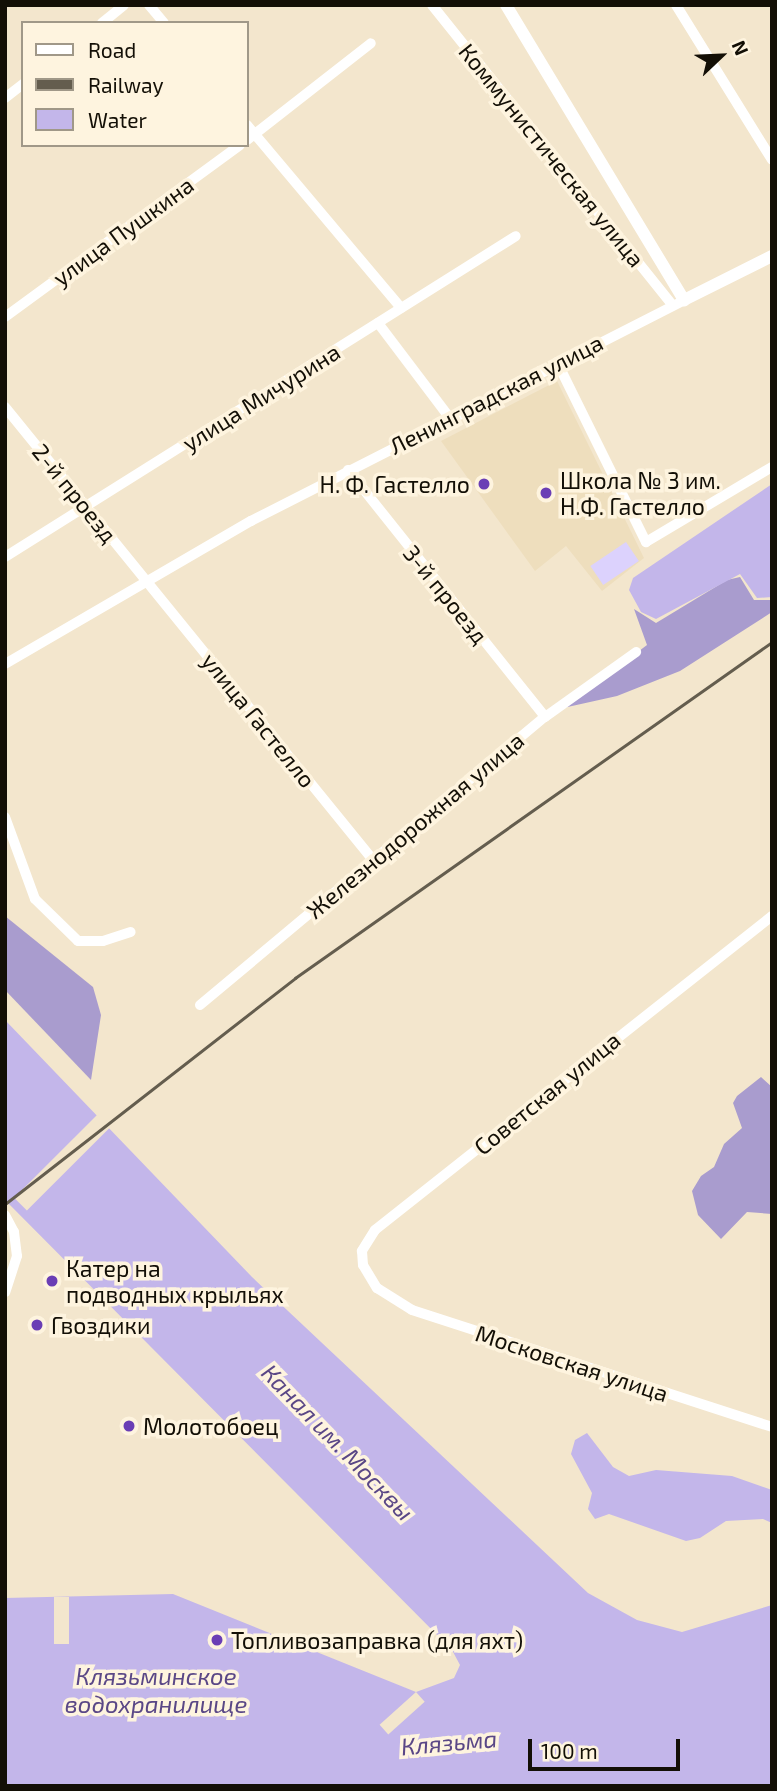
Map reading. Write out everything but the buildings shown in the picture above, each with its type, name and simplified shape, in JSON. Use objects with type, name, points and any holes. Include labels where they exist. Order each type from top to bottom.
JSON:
[{"type":"street","points":[[104,21],[124,5]]},
{"type":"street","points":[[149,5],[161,21]]},
{"type":"street","name":"Коммунистическая улица","points":[[432,5],[678,302]]},
{"type":"street","name":"Коммунистическая улица","points":[[506,5],[678,302]]},
{"type":"street","points":[[676,5],[772,160]]},
{"type":"street","points":[[371,43],[251,138],[401,308]]},
{"type":"street","points":[[5,98],[21,86]]},
{"type":"street","name":"улица Пушкина","points":[[5,317],[237,147]]},
{"type":"street","name":"улица Мичурина","points":[[5,557],[516,236]]},
{"type":"street","name":"Ленинградская улица","points":[[5,664],[145,580],[348,470],[557,362],[772,256]]},
{"type":"street","points":[[378,323],[449,417]]},
{"type":"street","points":[[557,362],[646,542],[772,467]]},
{"type":"street","name":"2-й проезд","points":[[5,407],[145,580]]},
{"type":"street","name":"3-й проезд","points":[[348,470],[545,717]]},
{"type":"street","name":"улица Гастелло","points":[[145,580],[373,860]]},
{"type":"street","name":"Железнодорожная улица","points":[[200,1005],[545,717],[636,652]]},
{"type":"street","points":[[5,817],[35,899],[78,941],[103,942],[131,932]]},
{"type":"street","name":"Советская улица","points":[[377,1288],[363,1265],[362,1251],[375,1230],[772,916]]},
{"type":"street","points":[[5,1215],[17,1243],[16,1269],[5,1292]]},
{"type":"street","name":"Московская улица","points":[[377,1288],[411,1310],[461,1328],[772,1427]]},
{"type":"shaded area","name":"Школа № 3 им. Н.Ф. Гастелло","points":[[557,381],[644,558],[602,591],[566,546],[535,571],[441,441]]},
{"type":"shaded area","points":[[626,542],[639,561],[603,585],[590,566]]},
{"type":"shaded area","points":[[740,577],[754,600],[772,600],[772,612],[680,671],[617,696],[563,708],[647,645],[634,609],[656,623],[727,580]]},
{"type":"shaded area","points":[[5,916],[93,987],[101,1015],[91,1080],[5,990]]},
{"type":"shaded area","points":[[761,1077],[772,1087],[772,1214],[747,1212],[721,1239],[698,1215],[692,1191],[701,1176],[714,1167],[724,1144],[742,1128],[733,1103],[737,1096]]},
{"type":"water","points":[[772,484],[772,597],[757,598],[740,574],[656,619],[641,612],[629,590],[633,578]]},
{"type":"water","points":[[5,1020],[252,1277],[588,1593],[637,1620],[682,1632],[772,1605],[772,1786],[5,1786],[5,1598],[173,1594],[416,1692],[454,1678],[460,1665],[452,1650],[5,1200]]},
{"type":"water","points":[[587,1433],[613,1467],[629,1476],[656,1470],[732,1476],[772,1490],[772,1523],[763,1519],[726,1521],[700,1538],[686,1541],[609,1514],[595,1519],[588,1509],[592,1493],[571,1454],[575,1440]]},
{"type":"pier","points":[[99,1113],[112,1126],[27,1211],[14,1198]]},
{"type":"pier","points":[[54,1597],[69,1597],[69,1644],[54,1644]]},
{"type":"pier","points":[[416,1692],[425,1702],[388,1734],[380,1725]]},
{"type":"railway","points":[[5,1204],[295,978],[772,642]]},
{"type":"place","name":"Н. Ф. Гастелло","points":[[484,484]]},
{"type":"place","name":"Школа № 3 им. Н.Ф. Гастелло","points":[[546,493]]},
{"type":"place","name":"Катер на подводных крыльях","points":[[52,1281]]},
{"type":"place","name":"Гвоздики","points":[[37,1325]]},
{"type":"place","name":"Молотобоец","points":[[129,1426]]},
{"type":"place","name":"Топливозаправка (для яхт)","points":[[217,1640]]},
{"type":"water label","name":"Канал им. Москвы","points":[[338,1442]]},
{"type":"water label","name":"Клязьминское водохранилище","points":[[156,1690]]},
{"type":"water label","name":"Клязьма","points":[[449,1742]]}]
